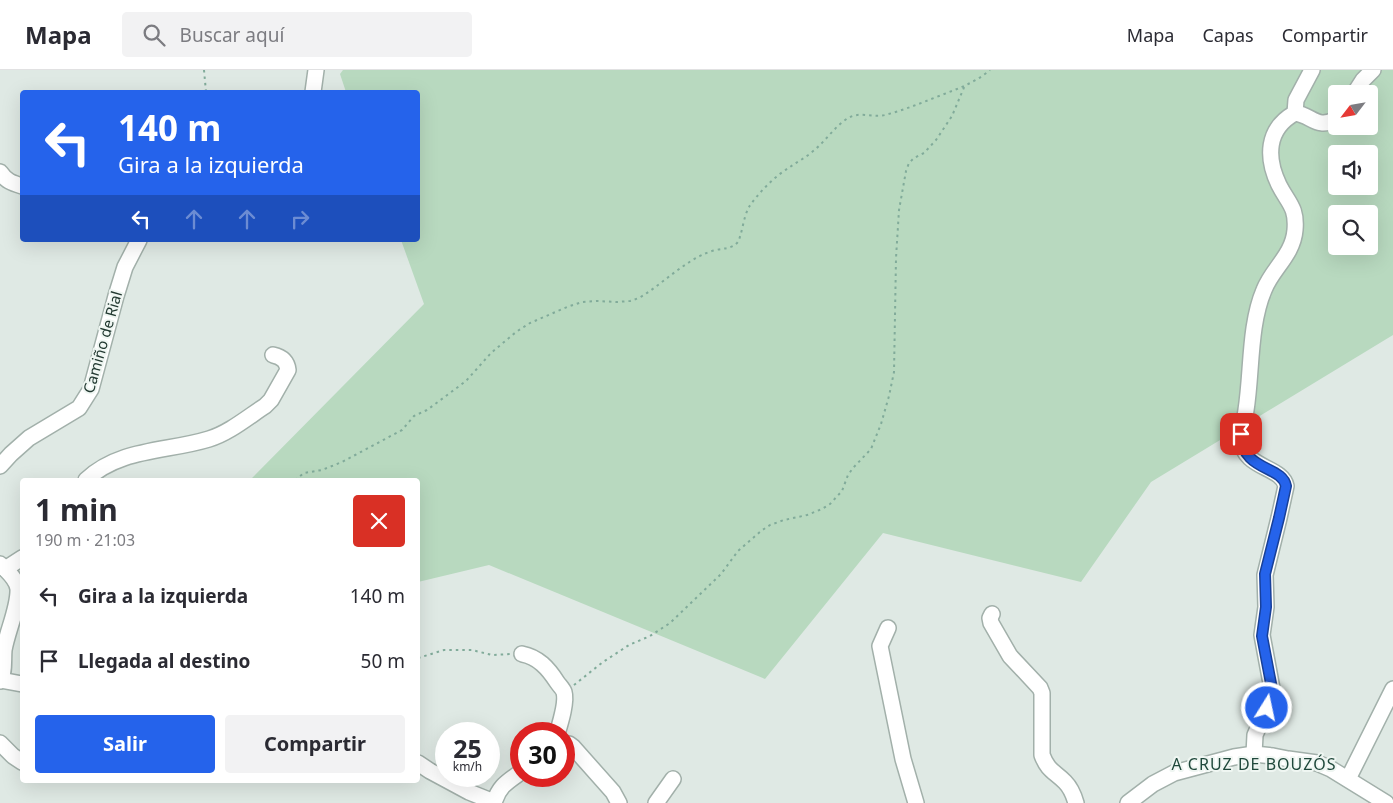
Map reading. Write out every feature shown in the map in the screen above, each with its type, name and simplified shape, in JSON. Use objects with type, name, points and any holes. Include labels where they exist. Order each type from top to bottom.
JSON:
[{"type":"street","points":[[313,90],[316,70]]},
{"type":"street","points":[[1295,113],[1296,100],[1312,70]]},
{"type":"street","points":[[1360,85],[1373,70]]},
{"type":"street","points":[[1254,754],[1256,736],[1273,694],[1262,636],[1266,607],[1265,574],[1286,486],[1279,475],[1254,462],[1243,448],[1241,434],[1246,411],[1256,314],[1264,289],[1288,253],[1295,232],[1292,205],[1275,174],[1270,150],[1271,141],[1275,131],[1283,121],[1295,113],[1301,114],[1314,122],[1328,123]]},
{"type":"street","points":[[0,172],[4,178],[20,185]]},
{"type":"street","name":"Camiño de Rial","points":[[0,466],[10,454],[29,438],[79,408],[86,398],[91,389],[125,267],[138,242]]},
{"type":"street","points":[[88,478],[111,462],[194,444],[212,438],[266,406],[288,370],[284,360],[274,354]]},
{"type":"street","points":[[20,559],[3,566],[17,584],[18,590],[16,605],[7,634],[2,677],[0,680],[20,684]]},
{"type":"street","points":[[992,614],[990,618],[991,623],[1010,656],[1040,688],[1042,693],[1042,755],[1050,770],[1066,782],[1071,789],[1076,803]]},
{"type":"street","points":[[888,628],[880,646],[904,759],[916,803]]},
{"type":"street","points":[[522,654],[530,656],[545,666],[564,692],[560,722]]},
{"type":"street","points":[[1348,779],[1393,689]]},
{"type":"street","points":[[0,743],[12,756],[20,761]]},
{"type":"street","points":[[575,749],[613,792],[619,803]]},
{"type":"street","points":[[1128,803],[1153,784],[1174,773],[1234,757],[1254,754],[1317,762],[1331,768],[1386,803]]},
{"type":"street","points":[[420,764],[469,792],[494,803],[497,793],[510,781]]},
{"type":"street","points":[[656,803],[673,779]]},
{"type":"path","points":[[204,70],[206,90]]},
{"type":"path","points":[[298,478],[304,473],[322,470],[342,462],[402,430],[414,416],[427,410],[466,381],[491,353],[530,323],[582,302],[617,302],[639,298],[691,261],[717,249],[733,246],[740,239],[744,217],[759,194],[788,167],[811,153],[849,118],[865,114],[882,115],[916,105],[977,80],[990,70]]},
{"type":"path","points":[[564,692],[629,645],[650,636],[670,623],[721,574],[738,551],[761,531],[777,522],[815,512],[830,504],[842,491],[853,468],[871,449],[881,424],[894,372],[896,258],[899,210],[906,171],[909,163],[924,153],[936,140],[952,116],[966,85]]},
{"type":"path","points":[[420,657],[444,650],[472,650],[492,655],[522,654]]},
{"type":"green space","points":[[343,70],[1393,70],[1393,335],[1151,482],[1081,582],[883,533],[765,679],[489,565],[420,582],[420,478],[252,478],[424,304],[402,242],[420,242],[420,90],[345,90],[340,74]]},
{"type":"district","name":"A CRUZ DE BOUZÓS","points":[[1254,764]]},
{"type":"route","points":[[1241,434],[1243,448],[1254,462],[1279,475],[1286,486],[1265,574],[1266,607],[1262,636],[1273,694],[1267,708]]}]
